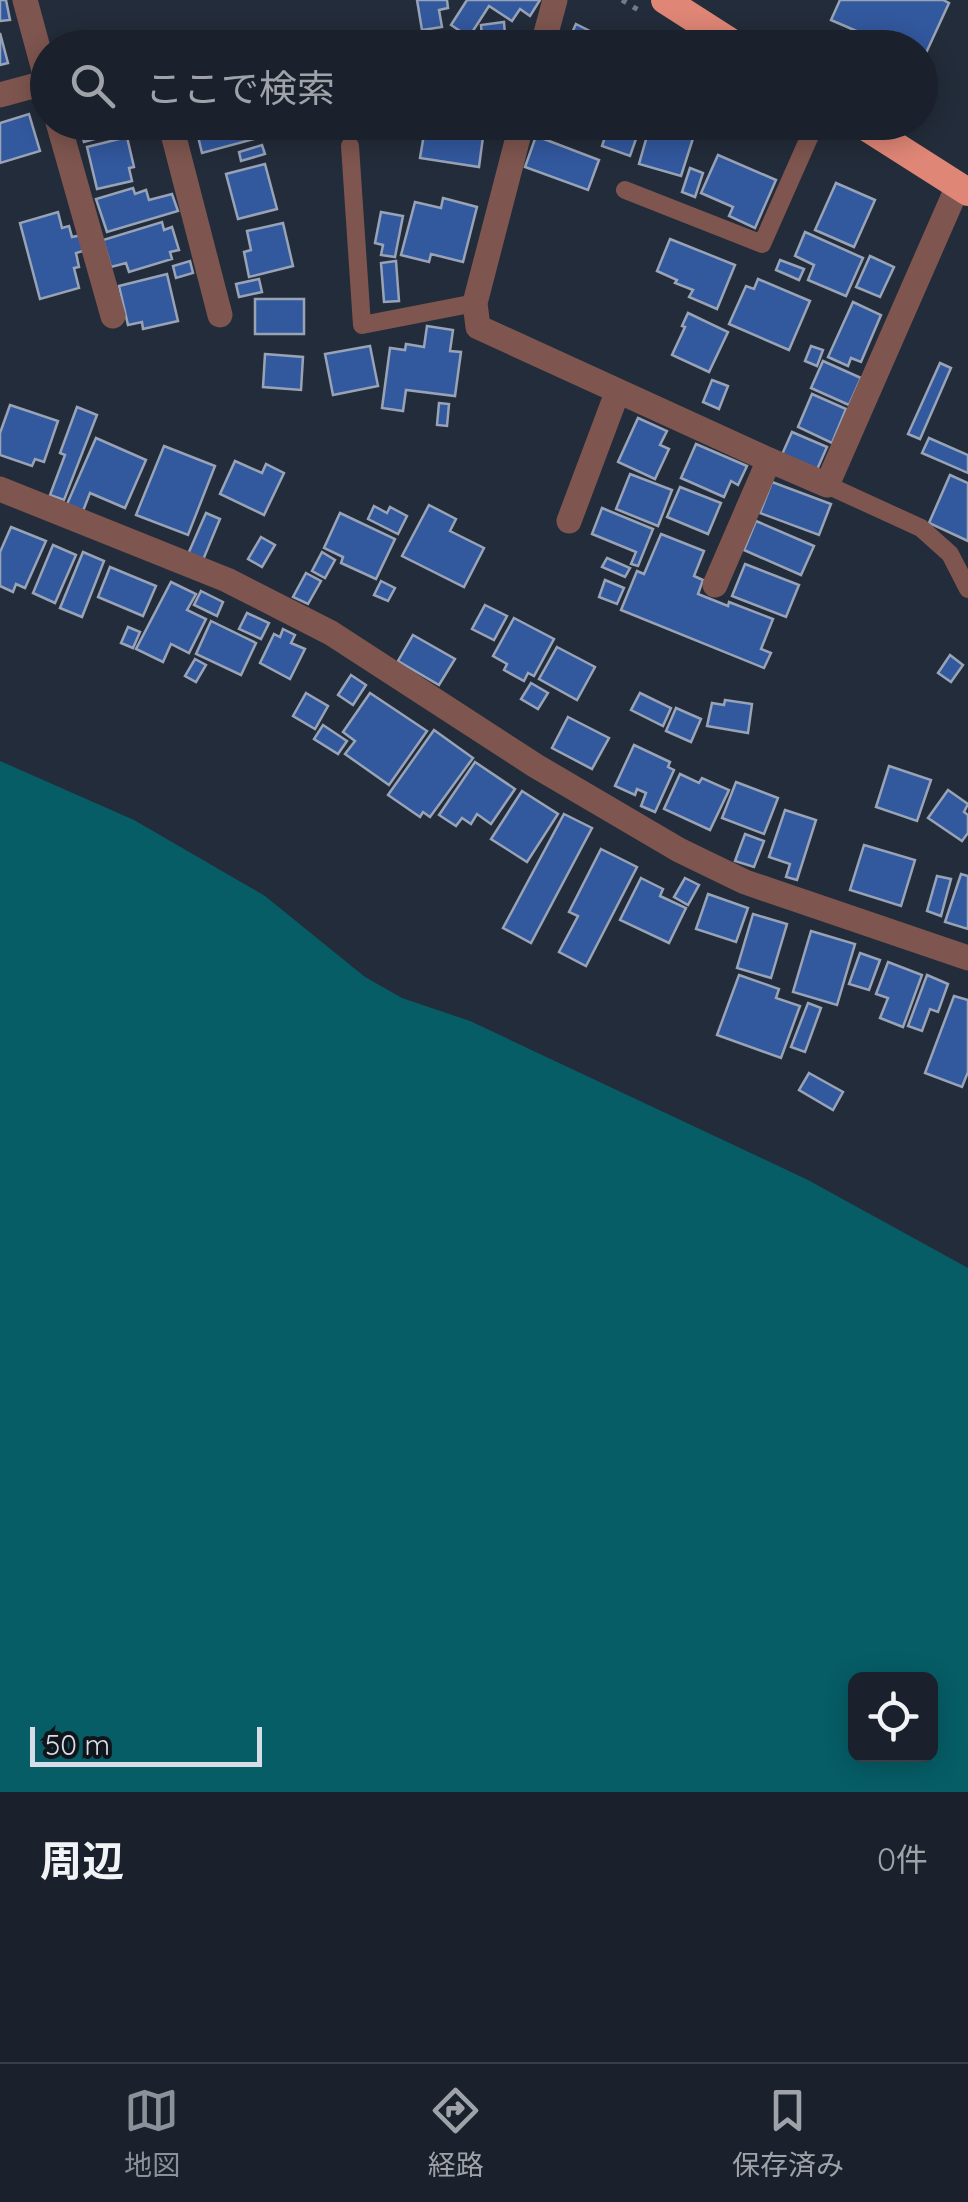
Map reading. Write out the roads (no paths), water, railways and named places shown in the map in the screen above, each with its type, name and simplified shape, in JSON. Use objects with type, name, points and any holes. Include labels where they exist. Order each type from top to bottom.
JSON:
[{"type":"highway","points":[[665,0],[712,30]]},
{"type":"highway","points":[[886,140],[963,189]]},
{"type":"street","points":[[25,0],[33,30]]},
{"type":"street","points":[[547,30],[555,0]]},
{"type":"street","points":[[0,96],[30,88]]},
{"type":"street","points":[[63,140],[113,316]]},
{"type":"street","points":[[175,140],[220,316]]},
{"type":"street","points":[[517,140],[475,303],[478,327],[827,485],[963,189]]},
{"type":"street","points":[[569,521],[617,393]]},
{"type":"street","points":[[715,585],[769,460]]},
{"type":"street","points":[[0,489],[226,580],[332,634],[536,766],[679,850],[745,882],[968,958]]},
{"type":"lane","points":[[624,190],[762,244],[808,140]]},
{"type":"lane","points":[[350,146],[362,325],[475,303]]},
{"type":"lane","points":[[827,485],[920,528],[950,554],[968,590]]}]
